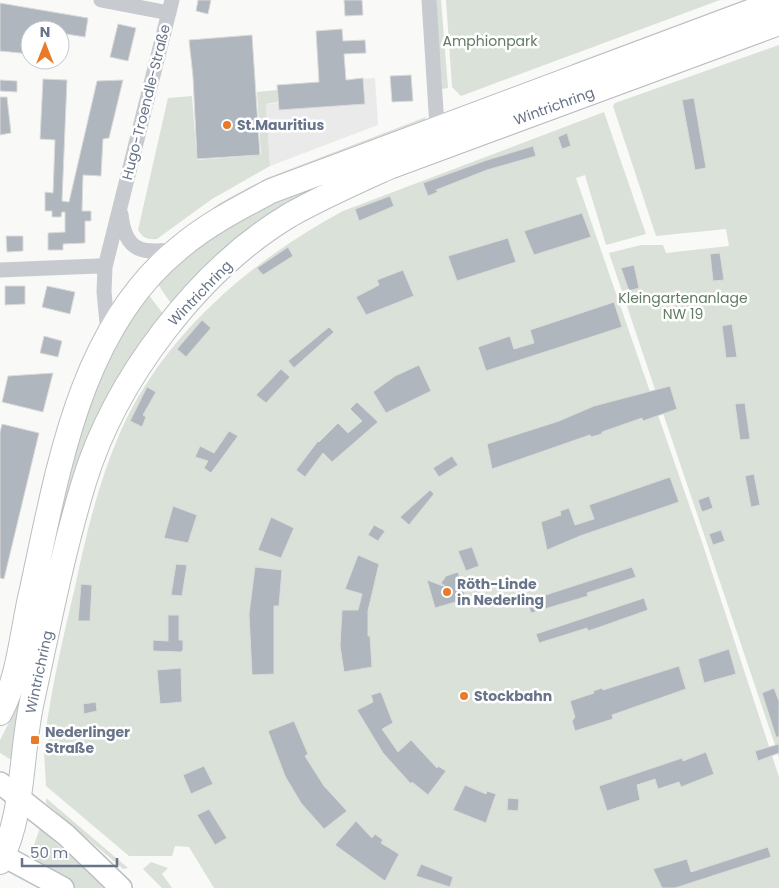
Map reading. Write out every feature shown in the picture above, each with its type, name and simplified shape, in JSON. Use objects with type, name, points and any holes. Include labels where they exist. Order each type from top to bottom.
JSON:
[{"type":"main road","name":"Wintrichring","points":[[0,713],[15,673],[32,589],[74,417],[93,365],[108,333],[145,281],[178,249],[221,218],[271,191],[437,127],[779,1]]},
{"type":"main road","name":"Wintrichring","points":[[1,857],[12,834],[20,797],[30,712],[56,590],[84,481],[105,427],[132,379],[172,320],[222,266],[289,216],[389,167],[779,23]]},
{"type":"street","points":[[101,0],[170,6]]},
{"type":"street","points":[[429,0],[437,127]]},
{"type":"street","name":"Hugo-Troendle-Straße","points":[[108,333],[104,292],[105,267],[170,6]]},
{"type":"street","name":"Hugo-Troendle-Straße","points":[[120,204],[123,230],[126,240],[132,246],[155,252],[178,249]]},
{"type":"street","points":[[0,270],[105,267]]},
{"type":"street","points":[[0,783],[66,835],[121,888]]},
{"type":"street","points":[[1,857],[63,888]]},
{"type":"shaded area","points":[[375,78],[378,125],[270,166],[266,104],[279,103],[277,85]]},
{"type":"green space","points":[[435,0],[441,0],[448,88],[442,89]]},
{"type":"green space","name":"Amphionpark","points":[[446,0],[720,0],[461,96],[452,87]]},
{"type":"green space","points":[[743,0],[754,0],[573,67],[572,64]]},
{"type":"green space","name":"Kleingartenanlage NW 19","points":[[779,45],[779,757],[609,253],[641,245],[663,245],[666,253],[729,246],[726,229],[656,236],[613,106],[615,103]]},
{"type":"green space","points":[[277,90],[278,102],[266,104],[270,166],[212,199],[157,239],[144,237],[138,230],[168,98],[192,96],[197,160],[261,155],[257,92]]},
{"type":"green space","points":[[604,112],[646,234],[606,245],[585,175],[576,178],[702,542],[779,777],[779,888],[214,888],[189,847],[175,846],[172,856],[129,856],[46,786],[44,751],[47,750],[49,738],[45,736],[58,662],[93,510],[119,435],[137,399],[159,365],[184,334],[212,305],[275,253],[308,231],[343,211]]},
{"type":"green space","points":[[426,117],[423,123],[177,239],[175,236],[220,203],[267,178]]},
{"type":"green space","points":[[383,160],[172,305],[157,283],[175,264],[240,215]]},
{"type":"green space","points":[[148,294],[164,315],[133,357],[13,761],[0,753],[0,740],[14,713],[27,680],[27,653],[64,495],[92,391],[130,320]]},
{"type":"green space","points":[[46,798],[128,868],[123,869],[46,803]]},
{"type":"green space","points":[[40,828],[105,888],[73,888],[28,862]]},
{"type":"green space","points":[[151,862],[168,868],[162,874],[172,888],[162,888],[143,869]]},
{"type":"building","points":[[198,0],[211,0],[208,14],[196,11]]},
{"type":"building","points":[[344,0],[362,0],[363,15],[345,16]]},
{"type":"building","points":[[0,3],[88,18],[85,37],[70,35],[70,20],[20,20],[20,53],[0,51]]},
{"type":"building","points":[[118,24],[136,28],[128,61],[110,57]]},
{"type":"building","points":[[342,29],[343,41],[365,40],[366,53],[344,54],[346,80],[363,78],[365,104],[279,110],[277,85],[319,82],[316,31]]},
{"type":"building","name":"St.Mauritius","points":[[252,35],[260,155],[197,159],[193,77],[189,40]]},
{"type":"building","points":[[411,75],[413,101],[392,102],[390,76]]},
{"type":"building","points":[[43,79],[67,80],[62,201],[69,202],[97,81],[123,80],[109,138],[103,139],[101,176],[83,175],[82,211],[91,211],[91,221],[85,221],[85,243],[63,244],[63,250],[48,250],[48,233],[65,232],[65,212],[62,212],[61,217],[52,217],[52,211],[45,211],[45,192],[53,193],[55,140],[40,139]]},
{"type":"building","points":[[0,80],[17,81],[17,92],[0,91]]},
{"type":"building","points":[[0,97],[7,97],[11,133],[0,135]]},
{"type":"building","points":[[694,98],[706,168],[695,170],[682,100]]},
{"type":"building","points":[[567,133],[571,146],[562,149],[558,137]]},
{"type":"building","points":[[533,146],[536,156],[487,170],[436,190],[438,192],[428,196],[423,183]]},
{"type":"building","points":[[390,196],[394,206],[359,221],[355,209]]},
{"type":"building","points":[[582,213],[591,237],[534,255],[524,231]]},
{"type":"building","points":[[6,236],[23,236],[23,251],[7,252]]},
{"type":"building","points":[[508,238],[516,262],[457,281],[448,256]]},
{"type":"building","points":[[288,247],[293,256],[263,275],[257,268]]},
{"type":"building","points":[[720,253],[724,280],[713,281],[710,254]]},
{"type":"building","points":[[634,265],[639,288],[629,291],[621,268]]},
{"type":"building","points":[[403,270],[414,296],[366,315],[356,297],[379,285],[377,280]]},
{"type":"building","points":[[5,286],[25,286],[25,304],[5,305]]},
{"type":"building","points":[[47,286],[75,292],[70,314],[42,307]]},
{"type":"building","points":[[614,302],[622,327],[486,371],[478,347],[510,336],[514,349],[534,343],[530,330]]},
{"type":"building","points":[[202,320],[211,328],[186,357],[177,349]]},
{"type":"building","points":[[732,324],[737,357],[726,358],[722,326]]},
{"type":"building","points":[[329,327],[334,332],[294,368],[288,361]]},
{"type":"building","points":[[44,336],[62,341],[58,357],[40,353]]},
{"type":"building","points":[[419,365],[431,391],[386,413],[373,392],[395,376]]},
{"type":"building","points":[[281,369],[290,377],[266,403],[256,395]]},
{"type":"building","points":[[53,373],[43,412],[2,402],[8,376]]},
{"type":"building","points":[[670,386],[677,409],[643,421],[642,418],[602,432],[602,434],[591,437],[590,435],[492,469],[487,444],[559,421],[594,406]]},
{"type":"building","points":[[147,387],[156,392],[143,415],[146,417],[142,427],[130,421]]},
{"type":"building","points":[[357,402],[378,422],[332,462],[323,453],[305,477],[296,470],[318,441],[338,423],[348,433],[362,421],[350,409]]},
{"type":"building","points":[[745,403],[750,439],[740,440],[735,404]]},
{"type":"building","points":[[2,424],[39,433],[4,579],[0,578],[0,432]]},
{"type":"building","points":[[229,431],[238,436],[211,473],[204,468],[208,461],[195,457],[200,446],[214,453]]},
{"type":"building","points":[[452,456],[458,465],[439,477],[433,468]]},
{"type":"building","points":[[754,474],[760,505],[751,507],[745,476]]},
{"type":"building","points":[[670,477],[679,502],[580,536],[547,550],[541,522],[561,515],[560,511],[569,508],[575,525],[594,519],[589,505]]},
{"type":"building","points":[[430,490],[434,494],[409,525],[400,517]]},
{"type":"building","points":[[709,496],[713,508],[702,512],[698,500]]},
{"type":"building","points":[[173,506],[197,515],[188,543],[164,538]]},
{"type":"building","points":[[271,517],[294,528],[281,558],[258,550]]},
{"type":"building","points":[[374,525],[385,531],[378,541],[368,535]]},
{"type":"building","points":[[721,530],[725,541],[713,545],[709,534]]},
{"type":"building","points":[[472,547],[479,566],[466,571],[458,551]]},
{"type":"building","points":[[358,555],[379,564],[368,611],[368,636],[370,636],[372,667],[344,672],[340,646],[342,610],[358,610],[362,594],[345,589]]},
{"type":"building","points":[[176,564],[187,565],[182,596],[171,595]]},
{"type":"building","points":[[255,567],[282,570],[279,606],[274,606],[274,674],[252,675],[249,614]]},
{"type":"building","points":[[632,567],[636,577],[587,593],[588,596],[531,613],[527,601]]},
{"type":"building","name":"Röth-Linde in Nederling","points":[[458,572],[466,599],[435,608],[427,580],[446,587],[441,583],[446,576]]},
{"type":"building","points":[[81,584],[92,585],[90,621],[78,621]]},
{"type":"building","points":[[644,598],[648,610],[588,631],[587,628],[539,643],[536,634]]},
{"type":"building","points":[[168,615],[179,615],[179,640],[183,640],[183,650],[181,652],[153,651],[153,640],[168,641]]},
{"type":"building","points":[[729,649],[736,674],[704,683],[698,659]]},
{"type":"building","points":[[679,666],[686,689],[612,715],[613,719],[575,731],[572,721],[575,717],[570,701],[594,693],[593,691],[602,688],[603,690]]},
{"type":"building","points":[[181,668],[182,702],[160,704],[157,670]]},
{"type":"building","points":[[774,688],[779,701],[779,737],[776,737],[762,693]]},
{"type":"building","points":[[381,692],[393,723],[382,729],[398,752],[411,740],[437,768],[438,766],[446,771],[428,795],[412,782],[411,784],[383,753],[357,710],[373,702],[371,695]]},
{"type":"building","points":[[96,702],[97,711],[84,714],[83,704]]},
{"type":"building","points":[[294,721],[308,754],[305,756],[324,786],[347,811],[324,829],[301,803],[285,776],[268,731]]},
{"type":"building","points":[[779,744],[779,753],[758,761],[755,751]]},
{"type":"building","points":[[706,752],[714,774],[681,787],[679,782],[658,789],[655,779],[637,785],[640,800],[607,811],[599,786],[682,758],[683,761]]},
{"type":"building","points":[[204,766],[213,784],[191,794],[183,775]]},
{"type":"building","points":[[465,785],[486,794],[487,791],[496,794],[486,823],[453,810]]},
{"type":"building","points":[[508,798],[519,799],[518,811],[507,810]]},
{"type":"building","points":[[209,809],[227,838],[215,845],[197,815]]},
{"type":"building","points":[[356,821],[372,838],[375,834],[383,840],[381,843],[399,854],[385,881],[335,845]]},
{"type":"building","points":[[768,847],[771,857],[675,888],[662,888],[653,869],[687,859],[691,872]]},
{"type":"building","points":[[421,864],[453,877],[450,887],[416,876]]},
{"type":"place","name":"St.Mauritius","points":[[227,125]]},
{"type":"place","name":"Röth-Linde in Nederling","points":[[447,592]]},
{"type":"place","name":"Stockbahn","points":[[464,696]]},
{"type":"place","name":"Nederlinger Straße","points":[[35,740]]}]
